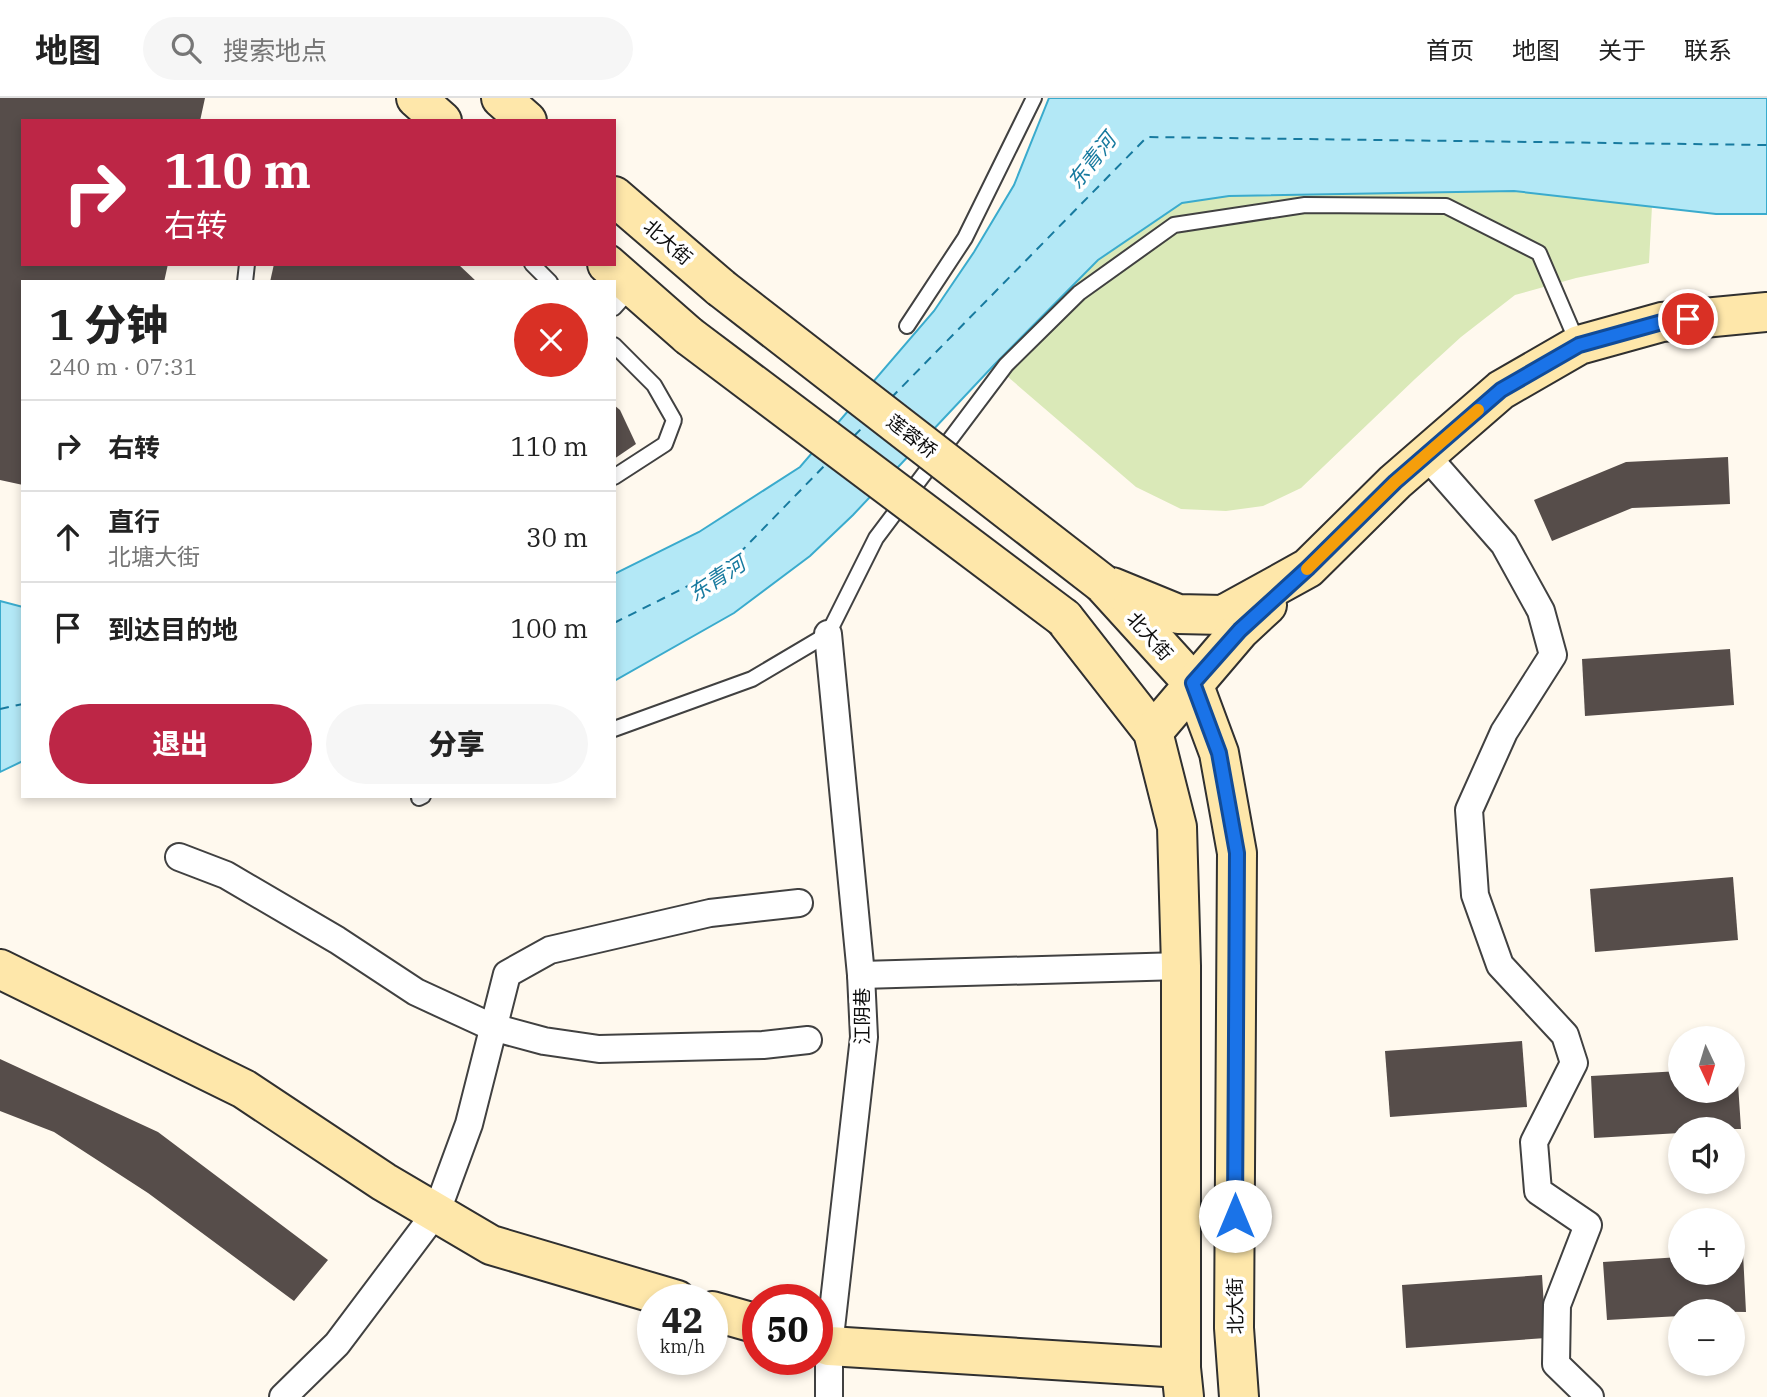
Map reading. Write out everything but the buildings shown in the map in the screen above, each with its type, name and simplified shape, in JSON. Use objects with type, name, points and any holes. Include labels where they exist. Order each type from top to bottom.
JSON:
[{"type":"main road","points":[[416,98],[440,119]]},
{"type":"main road","points":[[501,98],[525,119]]},
{"type":"main road","name":"北大街","points":[[616,198],[721,288]]},
{"type":"main road","points":[[618,286],[689,336],[1065,618],[1153,732],[1177,827],[1181,967],[1182,1382],[833,1345]]},
{"type":"main road","name":"莲蓉桥","points":[[721,288],[1103,584]]},
{"type":"main road","points":[[1153,732],[1240,630],[1308,568],[1395,482],[1501,390],[1579,345],[1662,322],[1767,312]]},
{"type":"main road","points":[[1103,584],[1178,614],[1223,615],[1308,568]]},
{"type":"main road","name":"北大街","points":[[1103,584],[1193,683],[1219,753],[1237,853],[1234,1328],[1239,1397]]},
{"type":"main road","points":[[0,968],[244,1088],[384,1182],[491,1245],[637,1288]]},
{"type":"street","points":[[1426,455],[1504,544],[1541,611],[1553,656],[1504,732],[1469,810],[1475,895],[1500,965],[1565,1035],[1574,1063],[1534,1142],[1538,1191],[1588,1225],[1557,1305],[1556,1364],[1590,1397]]},
{"type":"street","name":"江阴巷","points":[[828,634],[861,975],[864,1037],[831,1284]]},
{"type":"street","points":[[179,857],[226,875],[337,940],[416,992],[492,1027],[544,1041],[599,1048],[763,1045],[808,1040]]},
{"type":"street","points":[[283,1397],[338,1344],[437,1211],[469,1124],[507,974],[550,950],[710,914],[799,902]]},
{"type":"street","points":[[861,975],[1181,967]]},
{"type":"street","name":"江阴巷","points":[[827,1375],[829,1397]]},
{"type":"lane","points":[[907,326],[965,238],[1034,98]]},
{"type":"lane","points":[[616,728],[752,678],[828,634],[876,538],[1006,365],[1079,293],[1174,225],[1306,205],[1446,206],[1539,253],[1579,345]]},
{"type":"lane","points":[[534,266],[548,280]]},
{"type":"lane","points":[[616,347],[654,385],[674,419],[664,444],[616,476]]},
{"type":"green space","points":[[1514,191],[1652,206],[1649,263],[1576,278],[1515,295],[1461,337],[1301,488],[1263,506],[1226,511],[1181,509],[1136,487],[994,365],[1098,260],[1182,203],[1229,196]]},
{"type":"water","name":"东青河","points":[[1049,98],[1767,98],[1767,214],[1716,214],[1514,191],[1229,196],[1182,203],[1098,260],[994,365],[853,515],[810,556],[734,613],[616,680],[616,573],[699,532],[800,467],[934,311],[974,252],[1014,185]]},
{"type":"water","points":[[0,601],[21,606],[21,762],[0,772]]},
{"type":"ferry route","points":[[891,398],[1147,137],[1767,145]]},
{"type":"ferry route","points":[[854,436],[865,425]]},
{"type":"ferry route","points":[[616,622],[726,567],[828,462]]},
{"type":"ferry route","points":[[0,709],[21,704]]},
{"type":"slow traffic","points":[[1307,569],[1395,482],[1478,410]]},
{"type":"route","points":[[1235,1216],[1237,853],[1219,753],[1193,683],[1240,630],[1308,568],[1395,482],[1501,390],[1579,345],[1662,322],[1688,319]]}]
